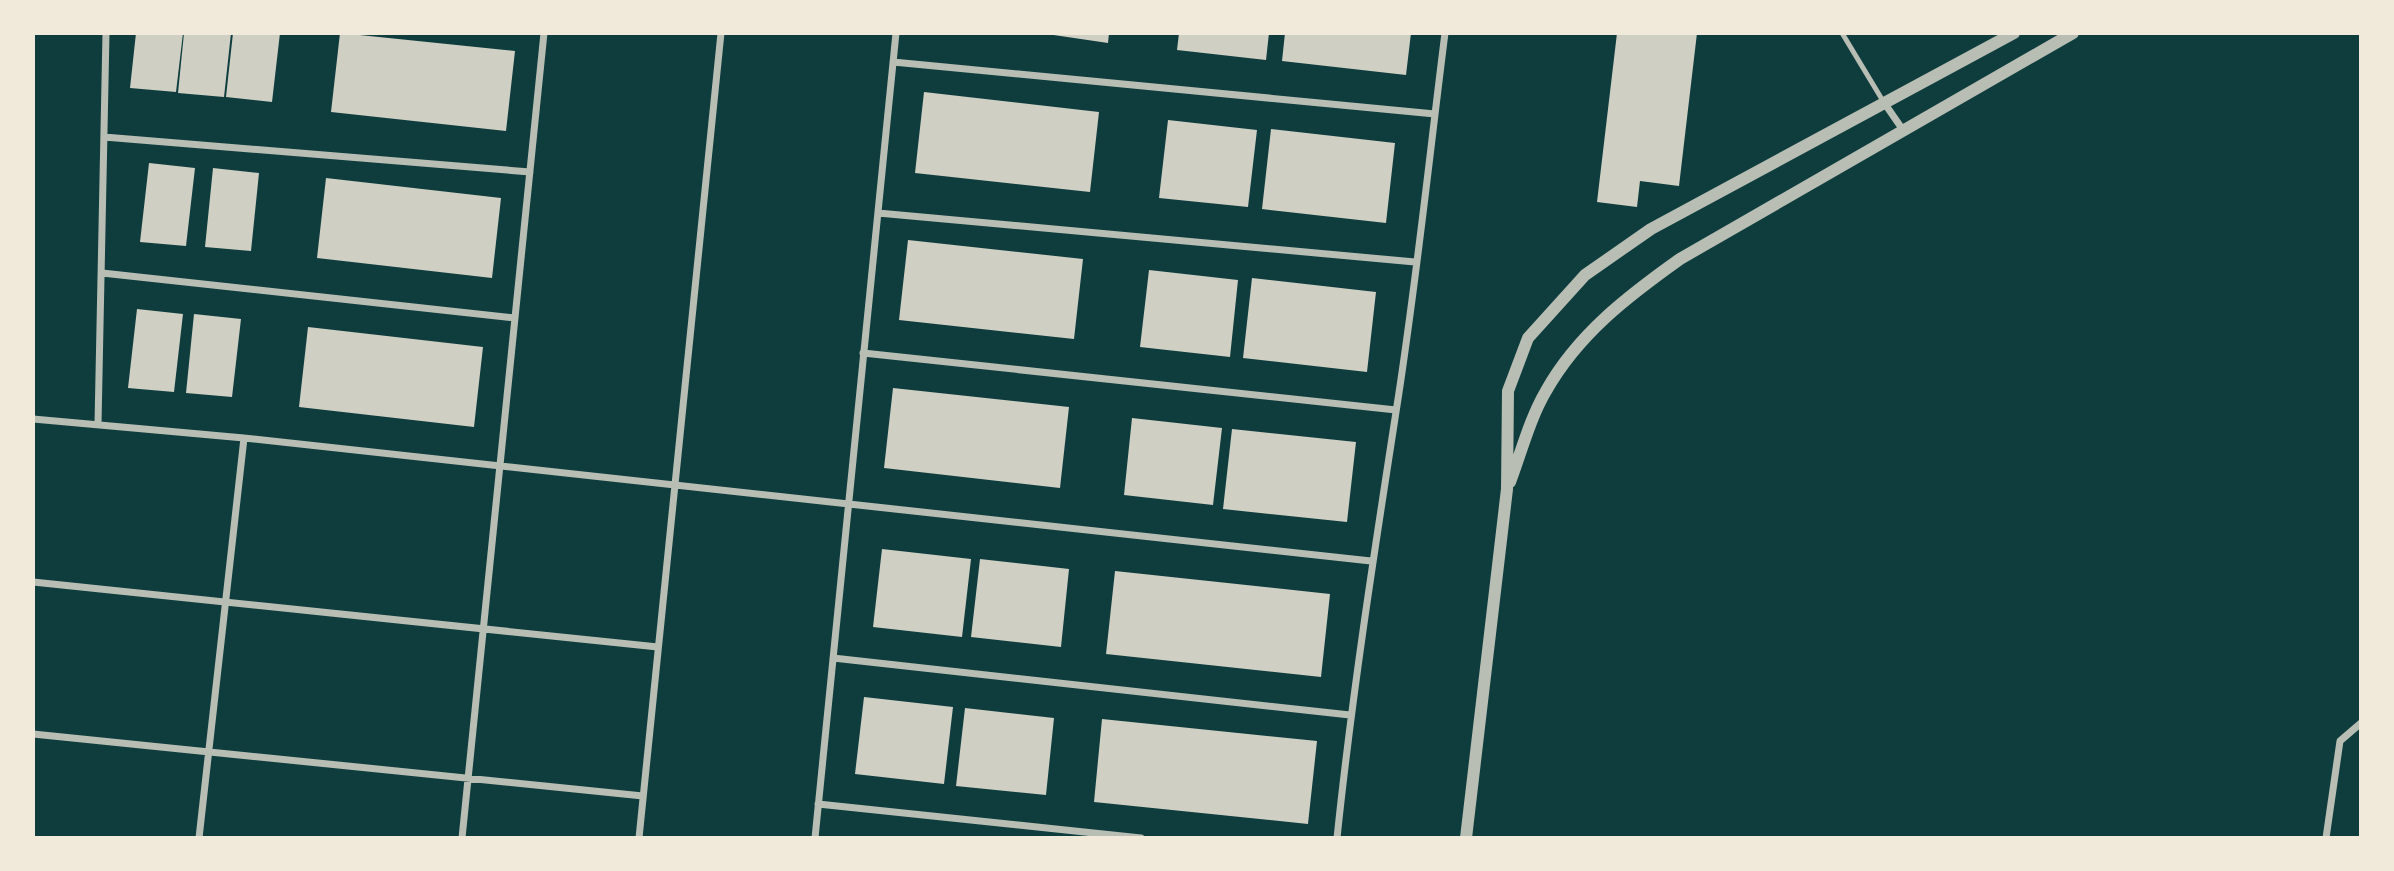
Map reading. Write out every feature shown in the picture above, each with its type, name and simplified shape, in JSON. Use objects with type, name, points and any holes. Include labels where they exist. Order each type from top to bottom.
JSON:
[{"type":"street","points":[[98,424],[106,33]]},
{"type":"street","points":[[462,838],[544,33]]},
{"type":"street","points":[[639,838],[721,33]]},
{"type":"street","points":[[815,838],[896,33]]},
{"type":"street","points":[[1337,838],[1350,715],[1371,561],[1396,410],[1445,33]]},
{"type":"street","points":[[1466,838],[1507,489],[1508,391],[1528,338],[1585,275],[1651,229],[2014,33]]},
{"type":"street","points":[[1507,489],[1545,392],[1578,345],[1623,299],[1680,259],[2073,33]]},
{"type":"street","points":[[893,62],[1435,114]]},
{"type":"street","points":[[1885,104],[1903,130]]},
{"type":"street","points":[[104,137],[530,172]]},
{"type":"street","points":[[878,213],[1415,262]]},
{"type":"street","points":[[102,273],[515,318]]},
{"type":"street","points":[[863,353],[1396,410]]},
{"type":"street","points":[[33,419],[244,438],[1371,561]]},
{"type":"street","points":[[199,838],[244,438]]},
{"type":"street","points":[[33,582],[658,647]]},
{"type":"street","points":[[833,658],[1350,715]]},
{"type":"street","points":[[2326,838],[2340,741],[2361,723]]},
{"type":"street","points":[[33,733],[643,796]]},
{"type":"street","points":[[818,803],[1141,838]]},
{"type":"lane","points":[[1842,33],[1885,104]]},
{"type":"building","points":[[136,33],[183,33],[176,92],[130,88]]},
{"type":"building","points":[[184,33],[231,33],[224,97],[178,93]]},
{"type":"building","points":[[233,33],[280,33],[272,102],[226,97]]},
{"type":"building","points":[[340,33],[515,51],[506,131],[331,112]]},
{"type":"building","points":[[1040,33],[1109,33],[1108,43]]},
{"type":"building","points":[[1179,33],[1269,33],[1266,60],[1177,50]]},
{"type":"building","points":[[1285,33],[1411,33],[1406,75],[1282,61]]},
{"type":"building","points":[[1617,33],[1697,33],[1679,186],[1640,181],[1637,207],[1597,202]]},
{"type":"building","points":[[924,92],[1099,112],[1090,192],[915,173]]},
{"type":"building","points":[[1168,120],[1257,130],[1248,207],[1159,198]]},
{"type":"building","points":[[1271,129],[1395,143],[1386,223],[1262,209]]},
{"type":"building","points":[[149,163],[195,168],[186,246],[140,242]]},
{"type":"building","points":[[213,168],[259,173],[251,251],[205,247]]},
{"type":"building","points":[[326,178],[501,198],[492,278],[317,258]]},
{"type":"building","points":[[908,240],[1083,259],[1074,339],[899,320]]},
{"type":"building","points":[[1149,270],[1238,280],[1230,357],[1140,347]]},
{"type":"building","points":[[1252,278],[1376,292],[1367,372],[1243,358]]},
{"type":"building","points":[[137,309],[183,314],[174,392],[128,388]]},
{"type":"building","points":[[194,314],[241,319],[232,397],[186,393]]},
{"type":"building","points":[[308,327],[483,347],[474,427],[299,407]]},
{"type":"building","points":[[893,388],[1069,407],[1060,488],[884,468]]},
{"type":"building","points":[[1132,418],[1222,428],[1213,505],[1124,495]]},
{"type":"building","points":[[1232,429],[1356,442],[1347,522],[1223,509]]},
{"type":"building","points":[[882,549],[971,559],[962,637],[873,627]]},
{"type":"building","points":[[980,559],[1069,569],[1061,647],[971,637]]},
{"type":"building","points":[[1115,571],[1330,594],[1321,677],[1106,654]]},
{"type":"building","points":[[864,697],[953,707],[944,784],[855,774]]},
{"type":"building","points":[[965,708],[1054,718],[1046,795],[956,786]]},
{"type":"building","points":[[1102,719],[1317,741],[1308,824],[1094,802]]}]
